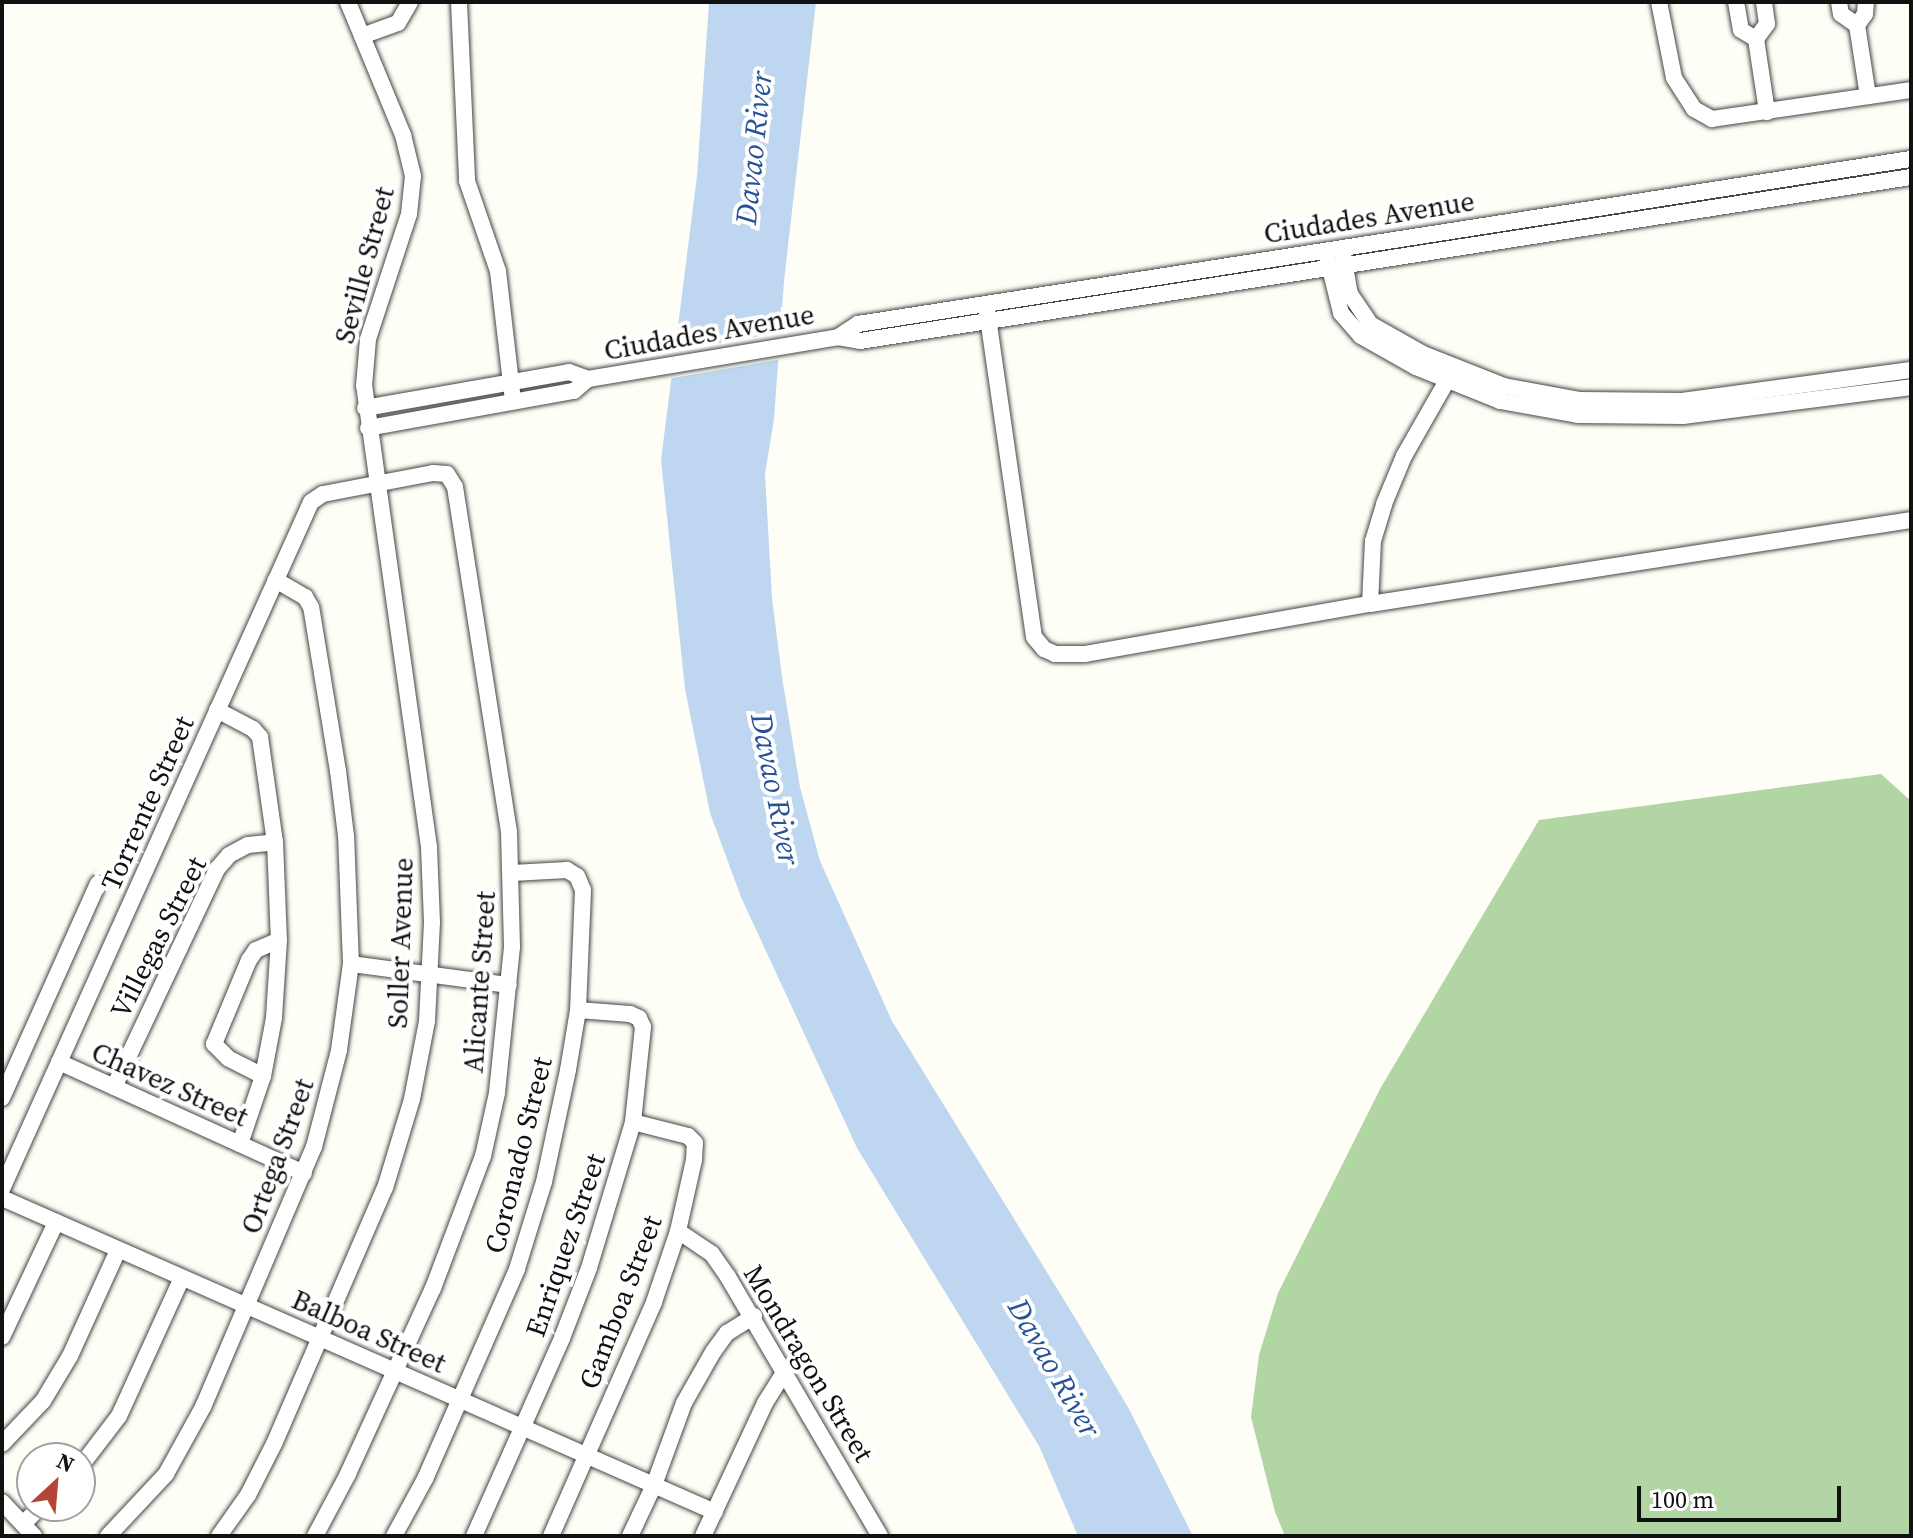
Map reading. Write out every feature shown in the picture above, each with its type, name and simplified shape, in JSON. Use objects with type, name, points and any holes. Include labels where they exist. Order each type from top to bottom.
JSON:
[{"type":"street","name":"Seville Street","points":[[348,2],[407,148],[413,194],[368,339],[365,408]]},
{"type":"street","points":[[362,36],[398,23],[410,2]]},
{"type":"street","points":[[459,2],[467,181],[498,271],[513,401]]},
{"type":"street","points":[[1659,2],[1668,61],[1684,97],[1694,109],[1712,119],[1911,90]]},
{"type":"street","points":[[1736,2],[1741,30],[1756,39]]},
{"type":"street","points":[[1764,2],[1767,24],[1756,39],[1767,112]]},
{"type":"street","points":[[1839,2],[1841,14],[1857,25]]},
{"type":"street","points":[[1866,2],[1865,14],[1857,25],[1868,96]]},
{"type":"street","name":"Ciudades Avenue","points":[[835,337],[858,324],[1911,159]]},
{"type":"street","name":"Ciudades Avenue","points":[[365,408],[569,372],[592,378],[835,337],[860,341],[1911,177]]},
{"type":"street","points":[[1334,249],[1341,313],[1361,336],[1416,367],[1452,373],[1500,401],[1578,415],[1683,416],[1734,403],[1911,370]]},
{"type":"street","points":[[986,304],[1034,637],[1044,649],[1055,654],[1085,654],[1370,604],[1911,520]]},
{"type":"street","points":[[1370,604],[1373,541],[1384,504],[1404,456],[1452,373]]},
{"type":"street","name":"Ciudades Avenue","points":[[368,428],[574,391],[592,378]]},
{"type":"street","points":[[1734,403],[1911,387]]},
{"type":"street","name":"Soller Avenue","points":[[219,1536],[248,1495],[321,1339],[400,1147],[420,1060],[431,975],[429,847],[365,408]]},
{"type":"street","name":"Alicante Street","points":[[315,1536],[348,1474],[433,1288],[483,1156],[497,1093],[509,985],[512,873],[505,792],[453,481],[441,472],[376,483]]},
{"type":"street","name":"Torrente Street","points":[[2,1189],[314,498],[376,483]]},
{"type":"street","name":"Ortega Street","points":[[108,1536],[166,1474],[180,1451],[304,1173],[333,1086],[351,964],[346,836],[318,633],[305,597],[276,580]]},
{"type":"street","points":[[217,710],[253,729],[260,737],[275,842],[279,940],[274,1018],[263,1076],[240,1144]]},
{"type":"street","name":"Villegas Street","points":[[114,1087],[217,869],[229,855],[248,845],[275,842]]},
{"type":"street","name":"Coronado Street","points":[[394,1536],[460,1400],[517,1269],[534,1221],[555,1141],[578,1010],[583,890],[577,876],[556,869],[512,873]]},
{"type":"street","points":[[2,1098],[98,883]]},
{"type":"street","points":[[263,1076],[228,1058],[214,1044],[249,960],[256,950],[279,940]]},
{"type":"street","points":[[351,964],[509,985]]},
{"type":"street","name":"Enriquez Street","points":[[474,1536],[589,1268],[633,1122],[643,1027],[639,1018],[630,1014],[578,1010]]},
{"type":"street","name":"Chavez Street","points":[[59,1062],[304,1173]]},
{"type":"street","name":"Gamboa Street","points":[[551,1536],[654,1302],[678,1231],[695,1143],[677,1131],[633,1122]]},
{"type":"street","name":"Balboa Street","points":[[2,1198],[715,1512]]},
{"type":"street","points":[[2,1337],[56,1222]]},
{"type":"street","name":"Mondragon Street","points":[[678,1231],[712,1254],[754,1316],[880,1536]]},
{"type":"street","points":[[2,1444],[43,1401],[70,1356],[118,1250]]},
{"type":"street","points":[[96,1446],[119,1416],[182,1278]]},
{"type":"street","points":[[630,1536],[654,1485],[684,1403],[727,1333],[754,1316]]},
{"type":"street","points":[[703,1536],[765,1403],[786,1370]]},
{"type":"street","points":[[2,1502],[29,1530]]},
{"type":"green space","points":[[1881,774],[1911,801],[1911,1536],[1285,1536],[1275,1512],[1251,1417],[1259,1355],[1278,1293],[1380,1089],[1539,820]]},
{"type":"water","name":"Davao River","points":[[709,2],[816,2],[784,281],[774,419],[765,474],[772,598],[782,677],[800,787],[820,861],[892,1021],[1129,1409],[1193,1536],[1078,1536],[1039,1446],[857,1148],[741,897],[710,813],[685,689],[661,460],[697,176]]},
{"type":"pier","points":[[784,332],[782,359],[667,379],[671,351]]}]
